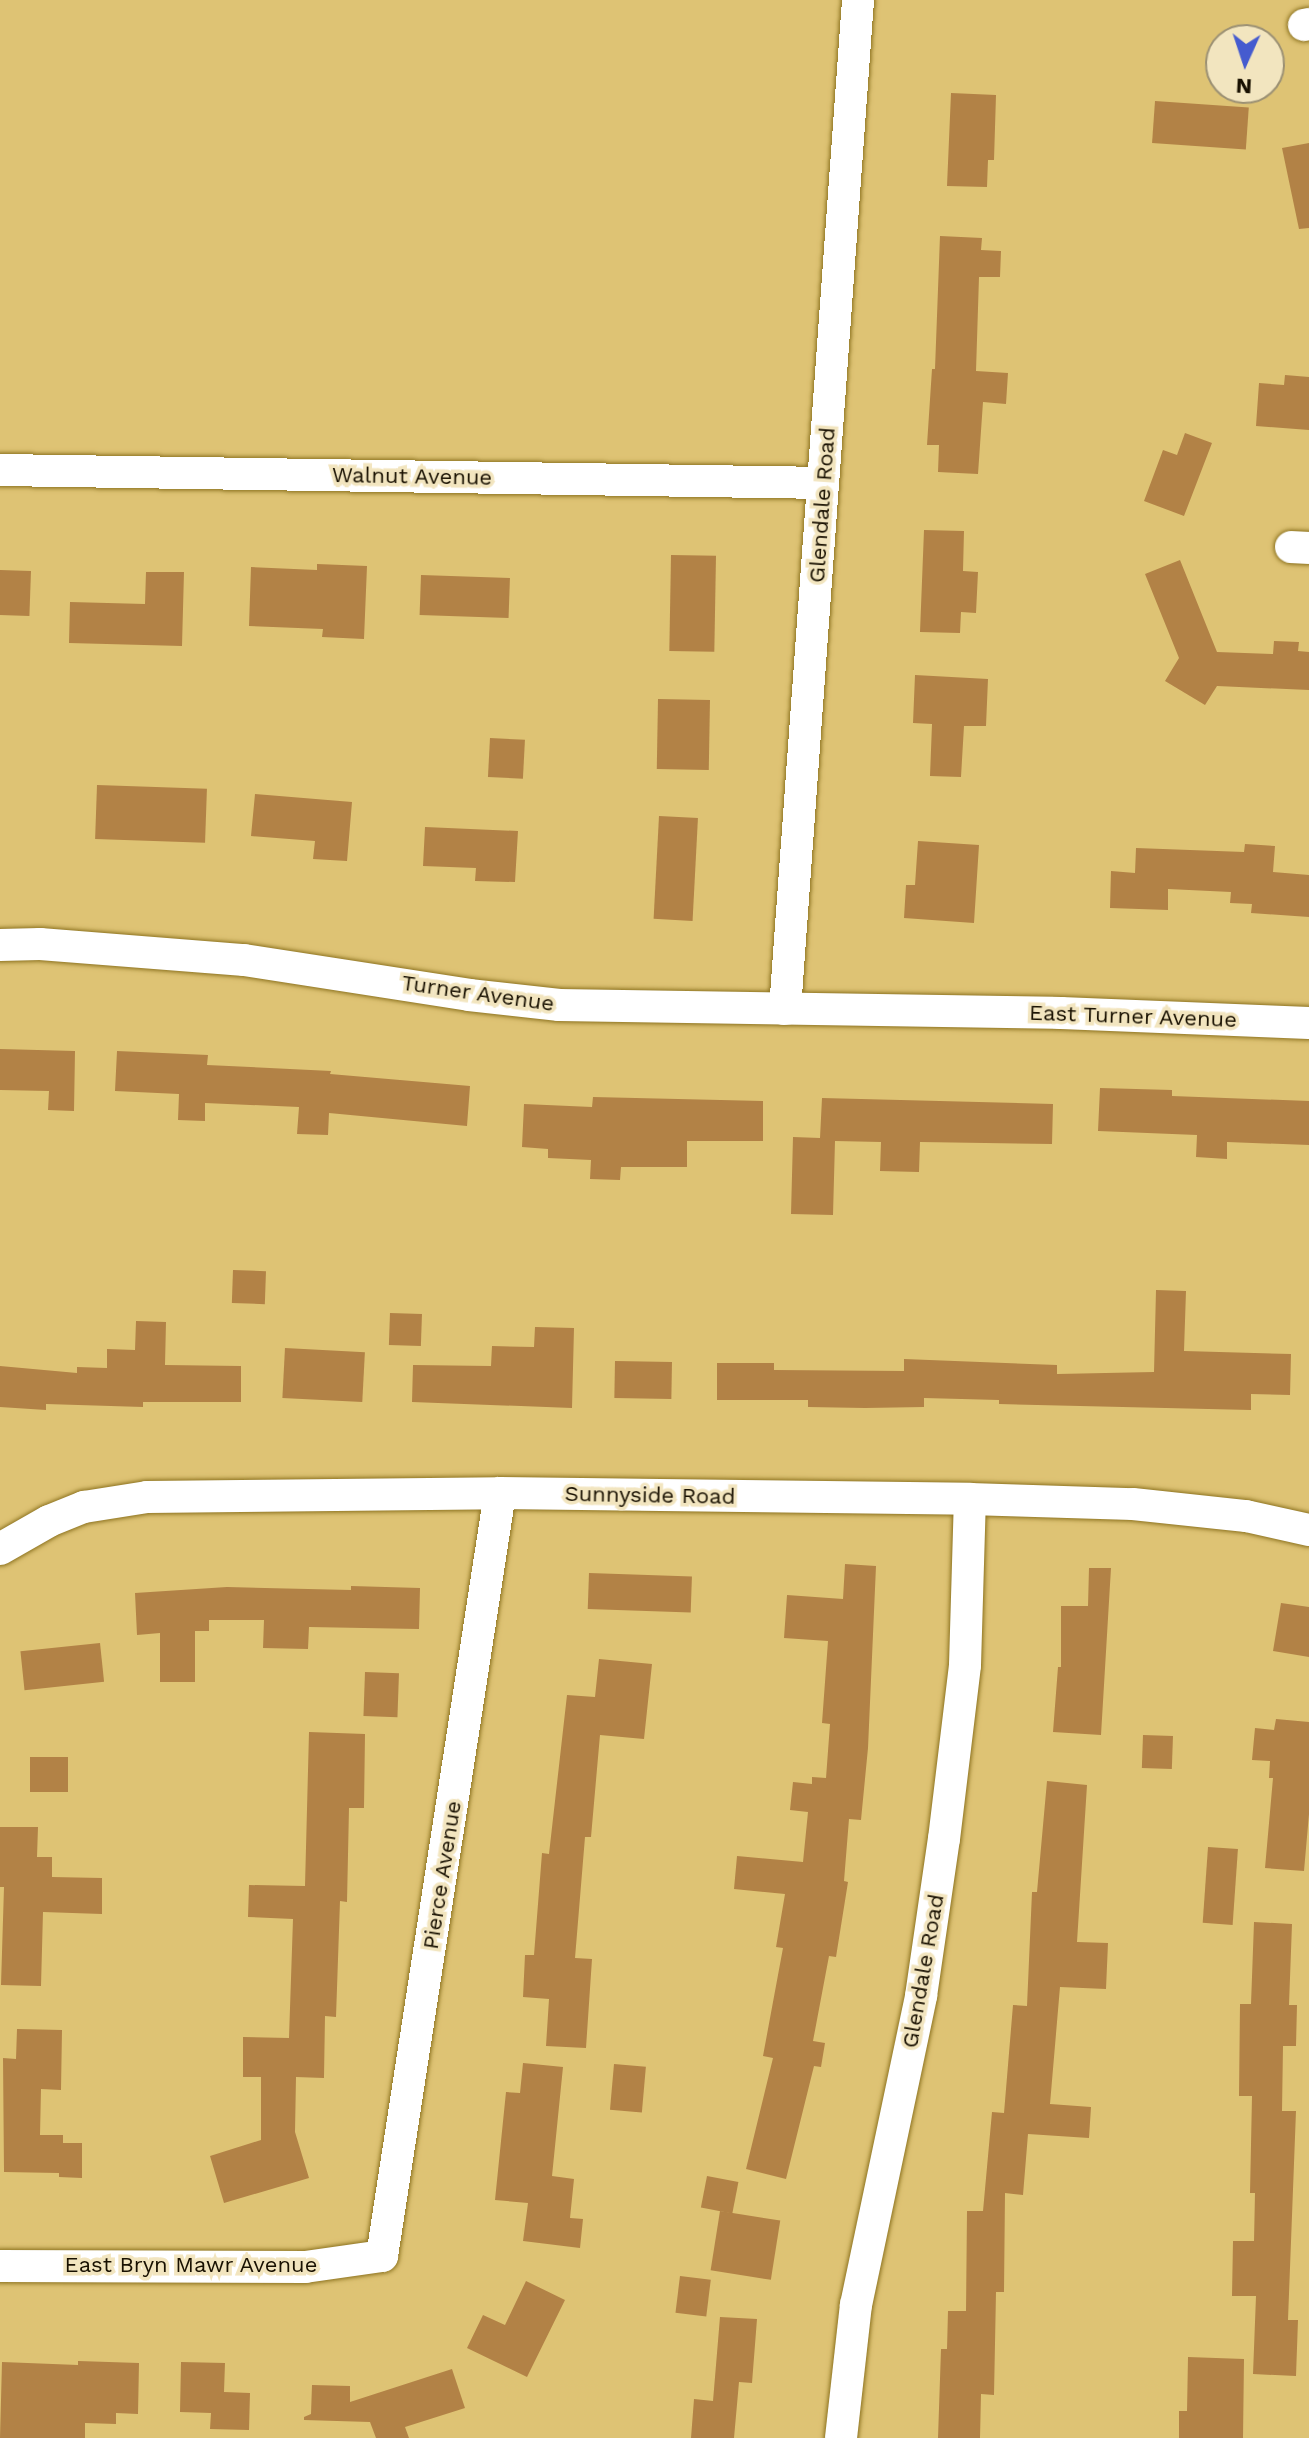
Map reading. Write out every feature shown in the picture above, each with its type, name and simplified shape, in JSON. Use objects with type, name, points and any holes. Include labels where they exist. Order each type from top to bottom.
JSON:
[{"type":"street","name":"Glendale Road","points":[[785,1009],[858,0]]},
{"type":"street","name":"Walnut Avenue","points":[[0,470],[823,483]]},
{"type":"street","name":"Turner Avenue","points":[[0,945],[40,944],[244,960],[559,1005],[957,1011]]},
{"type":"street","name":"East Turner Avenue","points":[[957,1011],[1309,1023]]},
{"type":"street","name":"Sunnyside Road","points":[[0,1549],[49,1521],[84,1507],[147,1497],[500,1493],[970,1499],[1133,1504],[1246,1516],[1309,1530]]},
{"type":"street","name":"Pierce Avenue","points":[[382,2256],[500,1493]]},
{"type":"street","name":"Glendale Road","points":[[841,2438],[856,2305],[921,1996],[944,1839],[965,1665],[970,1499]]},
{"type":"street","name":"East Bryn Mawr Avenue","points":[[0,2266],[305,2267],[382,2256]]},
{"type":"building","points":[[951,93],[996,95],[994,160],[988,160],[987,187],[947,186]]},
{"type":"building","points":[[1155,101],[1249,108],[1246,149],[1152,143]]},
{"type":"building","points":[[1309,143],[1309,228],[1299,229],[1282,148]]},
{"type":"building","points":[[940,236],[982,238],[981,250],[1001,251],[1000,277],[979,277],[976,371],[1008,373],[1006,404],[983,402],[978,474],[938,472],[939,445],[927,445],[932,369],[935,369]]},
{"type":"building","points":[[1285,375],[1309,377],[1309,430],[1256,426],[1259,383],[1284,385]]},
{"type":"building","points":[[1185,433],[1212,443],[1184,516],[1144,501],[1163,450],[1177,455]]},
{"type":"building","points":[[924,530],[964,531],[963,571],[978,572],[976,613],[961,612],[960,633],[920,632]]},
{"type":"building","points":[[671,555],[716,556],[714,652],[669,651]]},
{"type":"building","points":[[1180,560],[1217,652],[1273,654],[1274,641],[1299,642],[1298,651],[1309,652],[1309,690],[1217,686],[1205,705],[1165,681],[1179,658],[1145,574]]},
{"type":"building","points":[[317,564],[367,566],[364,639],[322,637],[323,629],[249,626],[251,567],[317,570]]},
{"type":"building","points":[[0,570],[31,571],[29,616],[0,615]]},
{"type":"building","points":[[146,572],[184,572],[182,646],[69,643],[70,602],[145,604]]},
{"type":"building","points":[[421,575],[510,578],[509,618],[420,615]]},
{"type":"building","points":[[915,675],[988,679],[986,726],[964,726],[961,777],[930,776],[932,724],[913,723]]},
{"type":"building","points":[[658,699],[710,700],[709,770],[657,769]]},
{"type":"building","points":[[490,738],[525,740],[523,779],[488,777]]},
{"type":"building","points":[[97,785],[207,789],[205,843],[95,839]]},
{"type":"building","points":[[255,794],[352,802],[347,861],[313,859],[315,841],[251,836]]},
{"type":"building","points":[[659,816],[698,818],[693,921],[654,919]]},
{"type":"building","points":[[425,827],[518,831],[515,882],[475,881],[476,868],[423,866]]},
{"type":"building","points":[[918,841],[979,845],[974,923],[904,918],[906,885],[915,885]]},
{"type":"building","points":[[1245,844],[1275,846],[1273,872],[1309,875],[1309,917],[1251,913],[1252,904],[1230,903],[1231,892],[1168,889],[1168,910],[1110,908],[1111,871],[1135,873],[1136,848],[1244,852]]},
{"type":"building","points":[[0,1049],[75,1051],[74,1111],[48,1110],[49,1091],[0,1090]]},
{"type":"building","points":[[117,1051],[208,1055],[207,1065],[331,1071],[330,1074],[470,1086],[467,1126],[329,1113],[328,1135],[297,1134],[299,1107],[205,1103],[205,1121],[178,1120],[179,1094],[115,1091]]},
{"type":"building","points":[[1100,1088],[1172,1090],[1172,1096],[1309,1101],[1309,1145],[1227,1142],[1227,1159],[1196,1157],[1197,1135],[1098,1131]]},
{"type":"building","points":[[593,1097],[763,1101],[763,1141],[687,1141],[687,1167],[621,1167],[620,1180],[590,1179],[591,1160],[548,1158],[548,1149],[522,1147],[524,1104],[592,1107]]},
{"type":"building","points":[[822,1098],[1053,1104],[1052,1144],[920,1142],[919,1172],[880,1171],[881,1142],[835,1141],[833,1215],[791,1214],[793,1137],[820,1138]]},
{"type":"building","points":[[233,1270],[266,1271],[265,1304],[232,1303]]},
{"type":"building","points":[[1156,1290],[1186,1291],[1184,1351],[1291,1354],[1290,1395],[1251,1394],[1251,1410],[999,1404],[999,1400],[924,1398],[924,1407],[865,1408],[808,1407],[808,1400],[717,1400],[717,1363],[774,1363],[774,1370],[904,1371],[904,1359],[1057,1365],[1057,1374],[1154,1372]]},
{"type":"building","points":[[390,1313],[422,1314],[421,1346],[389,1345]]},
{"type":"building","points":[[136,1321],[166,1322],[165,1365],[241,1366],[241,1402],[143,1402],[143,1407],[46,1404],[46,1410],[0,1407],[0,1366],[77,1373],[77,1367],[107,1368],[107,1349],[135,1350]]},
{"type":"building","points":[[535,1327],[574,1328],[572,1408],[412,1402],[413,1365],[491,1366],[492,1346],[534,1347]]},
{"type":"building","points":[[285,1348],[365,1352],[362,1402],[282,1398]]},
{"type":"building","points":[[615,1361],[672,1362],[671,1399],[614,1398]]},
{"type":"building","points":[[845,1564],[876,1566],[868,1748],[861,1820],[849,1819],[844,1881],[848,1882],[836,1957],[829,1956],[813,2041],[825,2043],[821,2067],[814,2066],[786,2179],[746,2169],[773,2058],[763,2056],[783,1948],[776,1947],[785,1894],[734,1889],[737,1856],[803,1862],[808,1812],[790,1810],[793,1782],[812,1784],[812,1777],[826,1778],[830,1724],[822,1723],[828,1641],[784,1638],[787,1595],[843,1599]]},
{"type":"building","points":[[1089,1568],[1111,1568],[1101,1735],[1053,1732],[1058,1667],[1061,1667],[1061,1606],[1088,1606]]},
{"type":"building","points":[[589,1573],[692,1577],[691,1613],[588,1609]]},
{"type":"building","points":[[351,1586],[420,1588],[419,1629],[309,1627],[308,1649],[263,1648],[264,1620],[209,1620],[209,1631],[195,1631],[195,1682],[160,1682],[160,1633],[137,1635],[135,1593],[227,1587],[351,1590]]},
{"type":"building","points":[[1281,1603],[1309,1607],[1309,1657],[1273,1651]]},
{"type":"building","points":[[100,1643],[104,1682],[25,1690],[20,1651]]},
{"type":"building","points":[[599,1659],[652,1664],[644,1739],[600,1735],[591,1837],[585,1837],[575,1958],[592,1959],[586,2048],[546,2046],[549,1999],[523,1997],[525,1955],[534,1955],[542,1853],[549,1854],[567,1695],[595,1697]]},
{"type":"building","points":[[365,1672],[399,1673],[397,1717],[363,1716]]},
{"type":"building","points":[[1276,1719],[1309,1722],[1309,1814],[1304,1871],[1265,1868],[1273,1778],[1269,1778],[1270,1761],[1252,1760],[1255,1728],[1274,1730]]},
{"type":"building","points":[[309,1732],[365,1734],[364,1808],[349,1808],[347,1902],[340,1901],[336,2017],[325,2016],[324,2078],[296,2077],[295,2132],[309,2178],[224,2203],[210,2156],[261,2140],[261,2077],[243,2077],[243,2037],[289,2038],[293,1919],[248,1917],[249,1885],[305,1886]]},
{"type":"building","points":[[1143,1735],[1173,1736],[1172,1769],[1142,1768]]},
{"type":"building","points":[[30,1757],[68,1757],[68,1792],[30,1792]]},
{"type":"building","points":[[1047,1781],[1087,1785],[1077,1942],[1108,1943],[1106,1989],[1060,1987],[1050,2104],[1091,2107],[1089,2138],[1028,2134],[1023,2195],[1005,2193],[1004,2292],[996,2292],[994,2395],[981,2394],[980,2438],[938,2438],[941,2349],[947,2349],[948,2311],[966,2311],[967,2211],[983,2211],[992,2112],[1004,2113],[1013,2005],[1027,2006],[1032,1892],[1037,1892]]},
{"type":"building","points":[[0,1827],[38,1827],[37,1857],[52,1857],[52,1877],[102,1878],[102,1914],[43,1912],[41,1986],[1,1985],[4,1887],[0,1887]]},
{"type":"building","points":[[1208,1847],[1238,1849],[1233,1925],[1203,1923]]},
{"type":"building","points":[[1254,1922],[1292,1924],[1289,2005],[1297,2005],[1296,2046],[1283,2046],[1282,2111],[1296,2111],[1288,2320],[1298,2320],[1296,2376],[1253,2374],[1256,2296],[1232,2296],[1233,2241],[1254,2241],[1255,2193],[1250,2193],[1252,2096],[1239,2096],[1240,2004],[1251,2004]]},
{"type":"building","points":[[17,2029],[62,2030],[61,2090],[41,2089],[40,2135],[63,2135],[63,2143],[82,2143],[82,2178],[59,2177],[59,2173],[4,2172],[3,2058],[16,2059]]},
{"type":"building","points":[[523,2063],[563,2067],[552,2176],[574,2179],[570,2218],[583,2219],[580,2248],[523,2241],[528,2203],[495,2200],[506,2092],[520,2093]]},
{"type":"building","points":[[614,2064],[646,2067],[642,2113],[610,2110]]},
{"type":"building","points":[[707,2176],[738,2182],[732,2214],[701,2207]]},
{"type":"building","points":[[720,2211],[780,2221],[771,2280],[711,2270]]},
{"type":"building","points":[[680,2276],[711,2280],[706,2317],[675,2313]]},
{"type":"building","points":[[526,2281],[565,2300],[527,2377],[467,2348],[483,2315],[505,2325]]},
{"type":"building","points":[[720,2317],[757,2319],[752,2383],[739,2382],[734,2438],[691,2438],[694,2399],[713,2401]]},
{"type":"building","points":[[1188,2357],[1244,2359],[1243,2438],[1179,2438],[1179,2411],[1187,2411]]},
{"type":"building","points":[[78,2361],[139,2363],[138,2414],[116,2413],[116,2424],[85,2423],[85,2438],[0,2438],[2,2362],[78,2365]]},
{"type":"building","points":[[181,2362],[225,2363],[224,2392],[250,2393],[249,2430],[210,2429],[211,2413],[180,2412]]},
{"type":"building","points":[[452,2369],[465,2408],[405,2427],[409,2438],[376,2438],[370,2422],[304,2420],[311,2414],[312,2385],[350,2386],[350,2402]]}]
